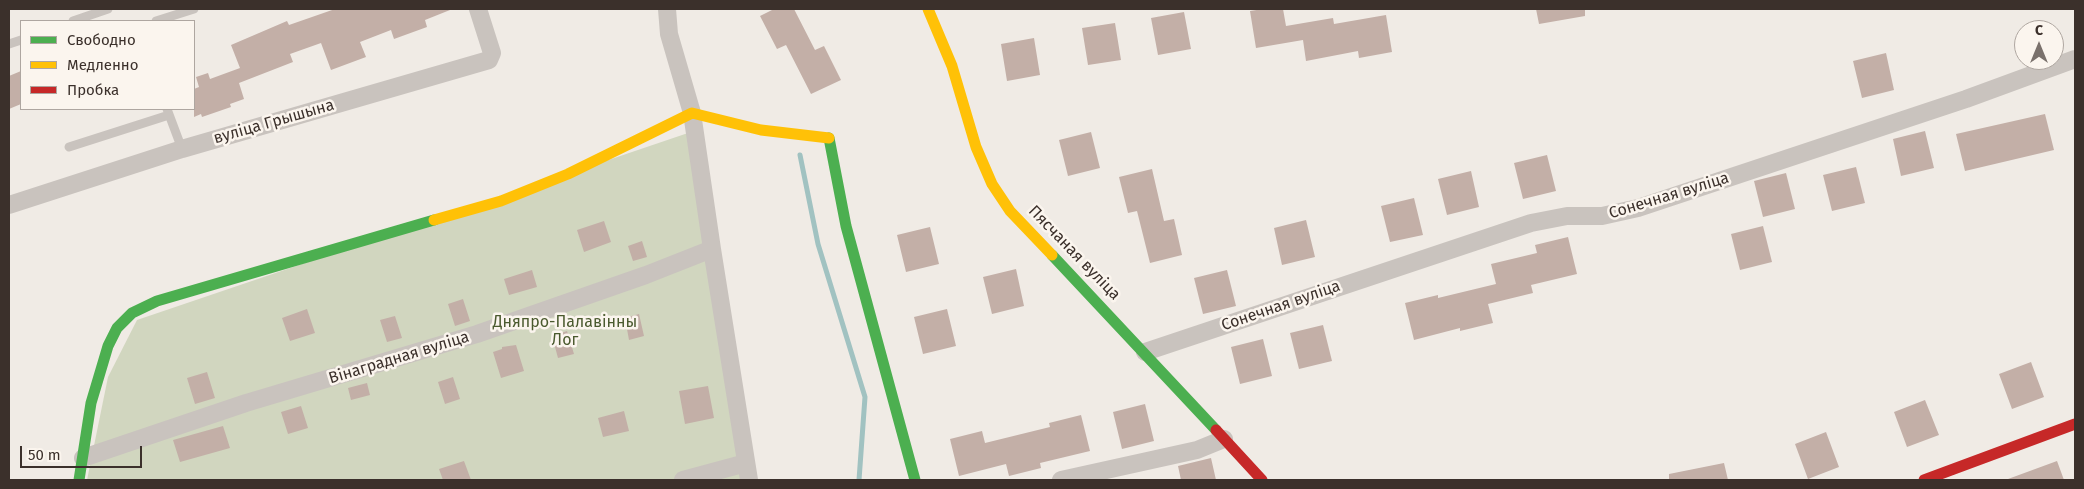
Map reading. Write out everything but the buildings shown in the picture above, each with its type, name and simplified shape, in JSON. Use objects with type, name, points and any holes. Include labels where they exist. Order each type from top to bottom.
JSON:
[{"type":"street","name":"вуліца Грышына","points":[[9,205],[182,149],[489,60],[492,53],[478,9]]},
{"type":"street","points":[[667,9],[670,34],[692,113],[748,472],[683,480]]},
{"type":"street","name":"Пясчаная вуліца","points":[[928,9],[952,66],[976,147],[992,184],[1010,211],[1145,352],[1262,480]]},
{"type":"street","name":"Сонечная вуліца","points":[[1145,352],[1531,222],[1566,216],[1602,216],[1638,208],[1966,99],[2075,59]]},
{"type":"street","points":[[79,480],[91,403],[108,346],[117,328],[132,313],[157,301],[501,201],[568,174],[692,113],[761,130],[829,138],[846,226],[915,480]]},
{"type":"street","name":"Вінаградная вуліца","points":[[83,458],[246,403],[477,334],[673,266],[712,249]]},
{"type":"street","points":[[1924,480],[2075,424]]},
{"type":"street","points":[[1061,480],[1198,450],[1224,439]]},
{"type":"lane","points":[[76,20],[108,9]]},
{"type":"lane","points":[[159,20],[194,9]]},
{"type":"lane","points":[[69,147],[168,112],[182,149]]},
{"type":"green space","name":"Дняпро-Палавінны Лог","points":[[688,133],[741,480],[87,480],[108,377],[137,320]]},
{"type":"waterway","points":[[800,155],[818,244],[865,397],[859,480]]},
{"type":"traffic: fast","points":[[829,138],[846,226],[915,480]]},
{"type":"traffic: fast","points":[[79,480],[91,403],[108,346],[117,328],[132,313],[157,301],[434,220]]},
{"type":"traffic: fast","points":[[1052,255],[1216,430]]},
{"type":"traffic: slow","points":[[928,9],[952,66],[976,147],[992,184],[1010,211],[1052,255]]},
{"type":"traffic: slow","points":[[434,220],[501,201],[568,174],[692,113],[761,130],[829,138]]},
{"type":"traffic: jam","points":[[1924,480],[2075,424]]},
{"type":"traffic: jam","points":[[1216,430],[1262,480]]}]
